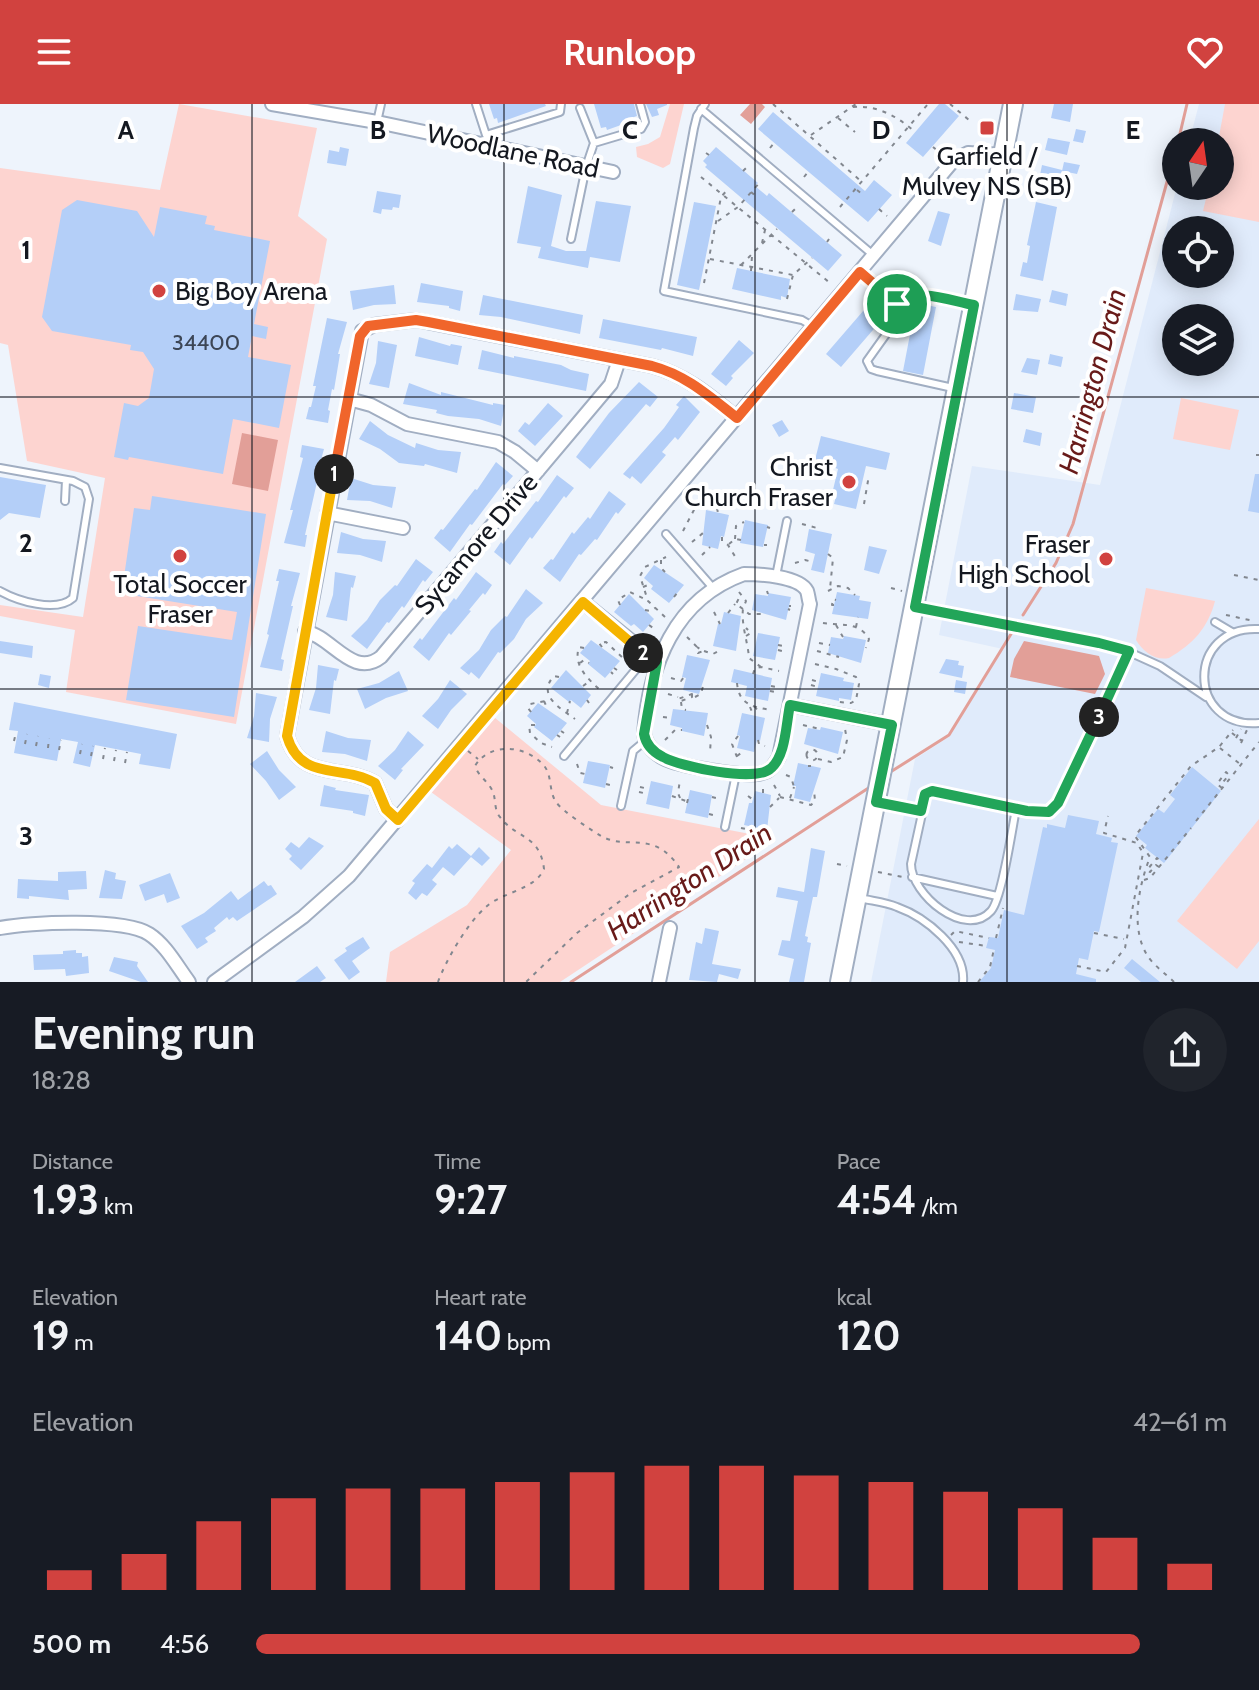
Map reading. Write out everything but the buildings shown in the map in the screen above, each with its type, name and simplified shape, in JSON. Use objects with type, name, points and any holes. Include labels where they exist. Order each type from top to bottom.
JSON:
[{"type":"main road","points":[[840,982],[892,725],[911,599],[958,389],[1013,104]]},
{"type":"street","name":"Woodlane Road","points":[[276,104],[485,140],[613,172]]},
{"type":"street","points":[[214,982],[324,900],[349,876],[953,161],[968,153],[1004,155]]},
{"type":"street","points":[[398,820],[386,809],[375,783],[362,777],[313,767],[296,756],[291,749],[287,729],[362,331],[374,325],[416,320],[652,366],[678,374],[737,418]]},
{"type":"street","name":"Sycamore Drive","points":[[305,631],[321,637],[352,661],[366,665],[375,662],[611,384],[619,360]]},
{"type":"street","points":[[349,399],[371,405],[407,424],[498,442],[538,471]]},
{"type":"street","points":[[327,513],[403,528]]},
{"type":"street","points":[[744,574],[776,577],[806,589],[810,604],[779,757],[774,765],[761,774],[736,774],[673,762],[653,751],[645,741],[652,659],[676,627],[713,588],[744,574]]},
{"type":"street","points":[[583,602],[652,659]]},
{"type":"street","points":[[790,705],[892,725]]},
{"type":"street","points":[[0,928],[85,924],[144,930],[161,944],[189,982]]},
{"type":"street","points":[[659,982],[670,928]]},
{"type":"lane","points":[[377,122],[381,104]]},
{"type":"lane","points":[[476,104],[485,140],[560,112],[561,104]]},
{"type":"lane","points":[[594,143],[641,129],[645,122],[640,104]]},
{"type":"lane","points":[[814,327],[799,319],[664,291],[694,128],[703,106],[874,255]]},
{"type":"lane","points":[[571,239],[594,143],[580,108]]},
{"type":"lane","points":[[860,272],[897,304]]},
{"type":"lane","points":[[958,389],[877,371],[868,366],[869,356],[892,326],[897,304],[906,297],[917,294],[974,305]]},
{"type":"lane","points":[[0,468],[66,480],[85,487],[89,499],[73,598],[59,606],[12,598],[0,591]]},
{"type":"lane","points":[[65,501],[66,480]]},
{"type":"lane","points":[[776,577],[787,521]]},
{"type":"lane","points":[[666,534],[713,588]]},
{"type":"lane","points":[[911,599],[1129,651],[1206,697],[1228,718],[1241,723],[1259,723]]},
{"type":"lane","points":[[1215,622],[1232,632]]},
{"type":"lane","points":[[1206,697],[1204,667],[1219,640],[1232,632],[1259,629]]},
{"type":"lane","points":[[1016,809],[995,905],[985,916],[962,919],[934,905],[909,877],[925,794],[932,791],[1043,813],[1054,808],[1129,651]]},
{"type":"lane","points":[[564,756],[652,659]]},
{"type":"lane","points":[[621,806],[633,751],[645,741]]},
{"type":"lane","points":[[725,827],[736,774]]},
{"type":"lane","points":[[876,802],[921,811]]},
{"type":"lane","points":[[909,877],[997,896]]},
{"type":"lane","points":[[856,898],[900,907],[925,923],[954,951],[964,972],[963,982]]},
{"type":"path","points":[[773,104],[791,124],[862,182]]},
{"type":"path","points":[[840,207],[928,104]]},
{"type":"path","points":[[809,137],[854,105],[865,105],[888,114],[915,132]]},
{"type":"path","points":[[951,106],[969,120]]},
{"type":"path","points":[[838,117],[855,132]]},
{"type":"path","points":[[770,148],[774,143]]},
{"type":"path","points":[[933,147],[940,153]]},
{"type":"path","points":[[823,155],[826,151]]},
{"type":"path","points":[[804,177],[808,172]]},
{"type":"path","points":[[701,177],[830,283]]},
{"type":"path","points":[[715,223],[739,206],[761,181]]},
{"type":"path","points":[[704,283],[715,223],[724,193],[729,188]]},
{"type":"path","points":[[856,189],[862,194]]},
{"type":"path","points":[[846,190],[851,194]]},
{"type":"path","points":[[751,192],[758,198]]},
{"type":"path","points":[[879,209],[887,216]]},
{"type":"path","points":[[763,244],[766,229]]},
{"type":"path","points":[[741,265],[777,229]]},
{"type":"path","points":[[751,255],[751,269]]},
{"type":"path","points":[[787,299],[793,275],[812,258]]},
{"type":"path","points":[[709,259],[793,275]]},
{"type":"path","points":[[815,470],[817,460]]},
{"type":"path","points":[[864,504],[869,475]]},
{"type":"path","points":[[829,496],[836,497]]},
{"type":"path","points":[[683,531],[696,506],[705,504],[715,507],[718,513]]},
{"type":"path","points":[[713,511],[715,507]]},
{"type":"path","points":[[728,545],[735,539],[736,526],[744,522]]},
{"type":"path","points":[[802,524],[819,531]]},
{"type":"path","points":[[692,542],[703,533]]},
{"type":"path","points":[[722,537],[736,558]]},
{"type":"path","points":[[735,539],[741,540]]},
{"type":"path","points":[[702,555],[710,547]]},
{"type":"path","points":[[805,560],[807,552]]},
{"type":"path","points":[[828,554],[833,558],[829,590],[843,587],[855,595]]},
{"type":"path","points":[[648,601],[640,576],[642,569],[666,557]]},
{"type":"path","points":[[661,560],[661,568],[665,572]]},
{"type":"path","points":[[795,563],[805,560],[813,562]]},
{"type":"path","points":[[642,569],[647,573]]},
{"type":"path","points":[[1234,575],[1259,580]]},
{"type":"path","points":[[643,587],[652,587]]},
{"type":"path","points":[[891,588],[911,599]]},
{"type":"path","points":[[620,605],[617,602],[630,592],[648,601],[665,617]]},
{"type":"path","points":[[728,613],[736,604],[739,594],[751,602]]},
{"type":"path","points":[[676,595],[680,599]]},
{"type":"path","points":[[739,628],[746,601]]},
{"type":"path","points":[[827,601],[834,602]]},
{"type":"path","points":[[736,604],[749,614],[764,614]]},
{"type":"path","points":[[645,610],[655,608]]},
{"type":"path","points":[[714,612],[720,624]]},
{"type":"path","points":[[1226,615],[1259,622]]},
{"type":"path","points":[[856,627],[858,617]]},
{"type":"path","points":[[838,631],[850,618]]},
{"type":"path","points":[[742,622],[753,634],[746,636]]},
{"type":"path","points":[[823,623],[856,627],[868,635],[869,642],[865,649]]},
{"type":"path","points":[[649,625],[653,628]]},
{"type":"path","points":[[836,625],[843,637]]},
{"type":"path","points":[[745,627],[749,658],[761,667]]},
{"type":"path","points":[[687,637],[703,651],[713,654],[723,649]]},
{"type":"path","points":[[602,647],[599,643],[606,642],[625,660]]},
{"type":"path","points":[[819,643],[830,645]]},
{"type":"path","points":[[778,645],[783,646]]},
{"type":"path","points":[[697,647],[697,656],[703,651]]},
{"type":"path","points":[[584,648],[578,648],[579,663],[583,673],[600,690]]},
{"type":"path","points":[[778,650],[782,651]]},
{"type":"path","points":[[817,651],[839,657]]},
{"type":"path","points":[[748,652],[754,653]]},
{"type":"path","points":[[579,663],[584,660],[589,663]]},
{"type":"path","points":[[815,664],[848,673],[858,681],[854,702],[834,704]]},
{"type":"path","points":[[753,674],[755,668],[761,667],[779,671]]},
{"type":"path","points":[[844,680],[848,673]]},
{"type":"path","points":[[550,700],[547,685],[551,678],[559,677]]},
{"type":"path","points":[[671,678],[681,681],[684,677]]},
{"type":"path","points":[[812,680],[819,682]]},
{"type":"path","points":[[583,686],[590,681]]},
{"type":"path","points":[[668,694],[680,699],[701,694],[704,682]]},
{"type":"path","points":[[737,683],[740,698],[750,706],[771,710]]},
{"type":"path","points":[[811,685],[818,687]]},
{"type":"path","points":[[770,688],[775,689]]},
{"type":"path","points":[[738,692],[746,693]]},
{"type":"path","points":[[680,699],[682,709],[686,710]]},
{"type":"path","points":[[544,700],[548,710]]},
{"type":"path","points":[[531,712],[528,708],[530,704],[550,700],[575,719]]},
{"type":"path","points":[[567,713],[570,701]]},
{"type":"path","points":[[750,706],[751,714],[757,707]]},
{"type":"path","points":[[663,717],[671,718]]},
{"type":"path","points":[[805,754],[810,764],[818,759],[831,762],[839,759],[847,746],[845,724]]},
{"type":"path","points":[[535,725],[529,725],[530,733],[541,743],[552,747]]},
{"type":"path","points":[[707,725],[711,737],[710,752]]},
{"type":"path","points":[[803,725],[820,729]]},
{"type":"path","points":[[1174,982],[1147,955],[1137,925],[1143,880],[1150,857],[1135,836],[1191,766],[1219,747],[1235,727]]},
{"type":"path","points":[[1236,737],[1241,729]]},
{"type":"path","points":[[665,740],[675,730],[682,730]]},
{"type":"path","points":[[1231,732],[1242,742],[1247,730]]},
{"type":"path","points":[[14,741],[16,731]]},
{"type":"path","points":[[25,744],[27,733]]},
{"type":"path","points":[[36,746],[38,735]]},
{"type":"path","points":[[738,736],[732,747],[737,756],[745,750]]},
{"type":"path","points":[[48,748],[50,738]]},
{"type":"path","points":[[59,750],[61,740]]},
{"type":"path","points":[[758,740],[765,746]]},
{"type":"path","points":[[847,741],[841,742],[847,746]]},
{"type":"path","points":[[1196,821],[1259,742]]},
{"type":"path","points":[[80,754],[82,743]]},
{"type":"path","points":[[91,756],[93,745]]},
{"type":"path","points":[[460,745],[479,759]]},
{"type":"path","points":[[103,759],[105,747]]},
{"type":"path","points":[[1219,747],[1241,765]]},
{"type":"path","points":[[438,982],[472,922],[483,909],[541,877],[544,869],[535,844],[499,816],[493,792],[475,768],[479,759],[501,748],[521,751],[536,759],[549,775],[554,800],[566,811],[610,840],[653,845],[670,856],[679,867],[631,893],[577,933],[526,982]]},
{"type":"path","points":[[805,754],[810,748],[817,752],[818,759]]},
{"type":"path","points":[[114,761],[116,749]]},
{"type":"path","points":[[125,763],[127,752]]},
{"type":"path","points":[[799,754],[805,754]]},
{"type":"path","points":[[585,774],[580,773],[577,766],[586,769]]},
{"type":"path","points":[[1222,788],[1217,784],[1226,772],[1229,775],[1223,782],[1226,784]]},
{"type":"path","points":[[786,775],[791,777],[794,786],[790,798]]},
{"type":"path","points":[[680,780],[680,798]]},
{"type":"path","points":[[774,785],[780,797]]},
{"type":"path","points":[[640,787],[649,789]]},
{"type":"path","points":[[780,797],[814,804],[814,790]]},
{"type":"path","points":[[639,792],[648,794]]},
{"type":"path","points":[[678,793],[672,796],[687,801]]},
{"type":"path","points":[[748,796],[752,799],[751,803]]},
{"type":"path","points":[[770,807],[780,797]]},
{"type":"path","points":[[1077,966],[1106,972],[1125,948],[1143,853],[1137,843],[1104,833],[1108,816]]},
{"type":"path","points":[[741,828],[755,831],[755,828]]},
{"type":"path","points":[[1143,880],[1150,878],[1191,828]]},
{"type":"path","points":[[1159,867],[1156,865],[1150,872],[1147,870],[1157,858],[1162,863]]},
{"type":"path","points":[[869,871],[909,877]]},
{"type":"path","points":[[996,938],[1003,905]]},
{"type":"path","points":[[951,935],[957,926]]},
{"type":"path","points":[[955,931],[987,938],[986,946],[958,943]]},
{"type":"path","points":[[1094,933],[1126,939]]},
{"type":"path","points":[[965,942],[967,934]]},
{"type":"path","points":[[975,944],[977,935]]},
{"type":"path","points":[[978,982],[990,967],[994,949]]},
{"type":"shaded area","name":"Big Boy Arena","points":[[179,104],[317,128],[298,216],[327,239],[236,724],[66,692],[75,630],[0,616],[0,605],[83,617],[105,478],[27,461],[8,345],[0,343],[0,168],[160,190]]},
{"type":"shaded area","points":[[670,104],[684,104],[670,164],[663,168],[637,157],[636,147],[660,137]]},
{"type":"shaded area","points":[[750,104],[765,107],[751,124],[740,115]]},
{"type":"shaded area","points":[[1199,104],[1259,104],[1259,982],[871,982],[915,759],[950,736],[1003,649],[939,635],[972,466],[1100,485],[1162,244],[1162,288],[1234,288],[1234,216],[1169,216],[1173,200],[1234,200],[1234,128],[1193,128]]},
{"type":"shaded area","points":[[1225,104],[1259,104],[1259,222],[1203,211],[1206,200],[1234,200],[1234,128],[1221,128]]},
{"type":"shaded area","points":[[1181,398],[1239,410],[1230,450],[1173,439]]},
{"type":"shaded area","points":[[242,433],[278,440],[268,491],[232,484]]},
{"type":"shaded area","points":[[1146,588],[1215,601],[1198,634],[1169,658],[1150,655],[1136,640]]},
{"type":"shaded area","points":[[1024,641],[1099,656],[1105,674],[1095,694],[1010,677],[1014,659]]},
{"type":"shaded area","points":[[494,717],[601,805],[776,839],[560,982],[386,982],[390,952],[467,905],[511,850],[431,792]]},
{"type":"shaded area","points":[[1259,819],[1259,941],[1237,969],[1177,921]]},
{"type":"waterway","name":"Harrington Drain","points":[[1181,128],[1187,104]]},
{"type":"waterway","name":"Harrington Drain","points":[[1023,615],[1056,563],[1073,524],[1162,200]]},
{"type":"waterway","name":"Harrington Drain","points":[[892,771],[949,735],[1011,634]]},
{"type":"waterway","name":"Harrington Drain","points":[[571,982],[870,787]]},
{"type":"place","name":"Garfield / Mulvey NS (SB)","points":[[987,128]]},
{"type":"place","name":"Big Boy Arena","points":[[159,291]]},
{"type":"place","name":"Christ Church Fraser","points":[[849,482]]},
{"type":"place","name":"Total Soccer Fraser","points":[[180,556]]},
{"type":"place","name":"Fraser High School","points":[[1106,559]]},
{"type":"route","points":[[860,272],[897,304],[917,294],[974,305],[915,607],[1129,651],[1065,790],[1049,812],[1037,813],[932,791],[925,794],[921,811],[876,802],[892,725],[790,705],[779,757],[768,771],[736,774],[673,762],[653,751],[645,741],[645,720],[657,662],[583,602],[398,820],[386,809],[379,788],[369,779],[313,767],[296,756],[289,743],[287,729],[359,340],[364,328],[416,320],[652,366],[692,382],[737,418],[860,272]]}]
